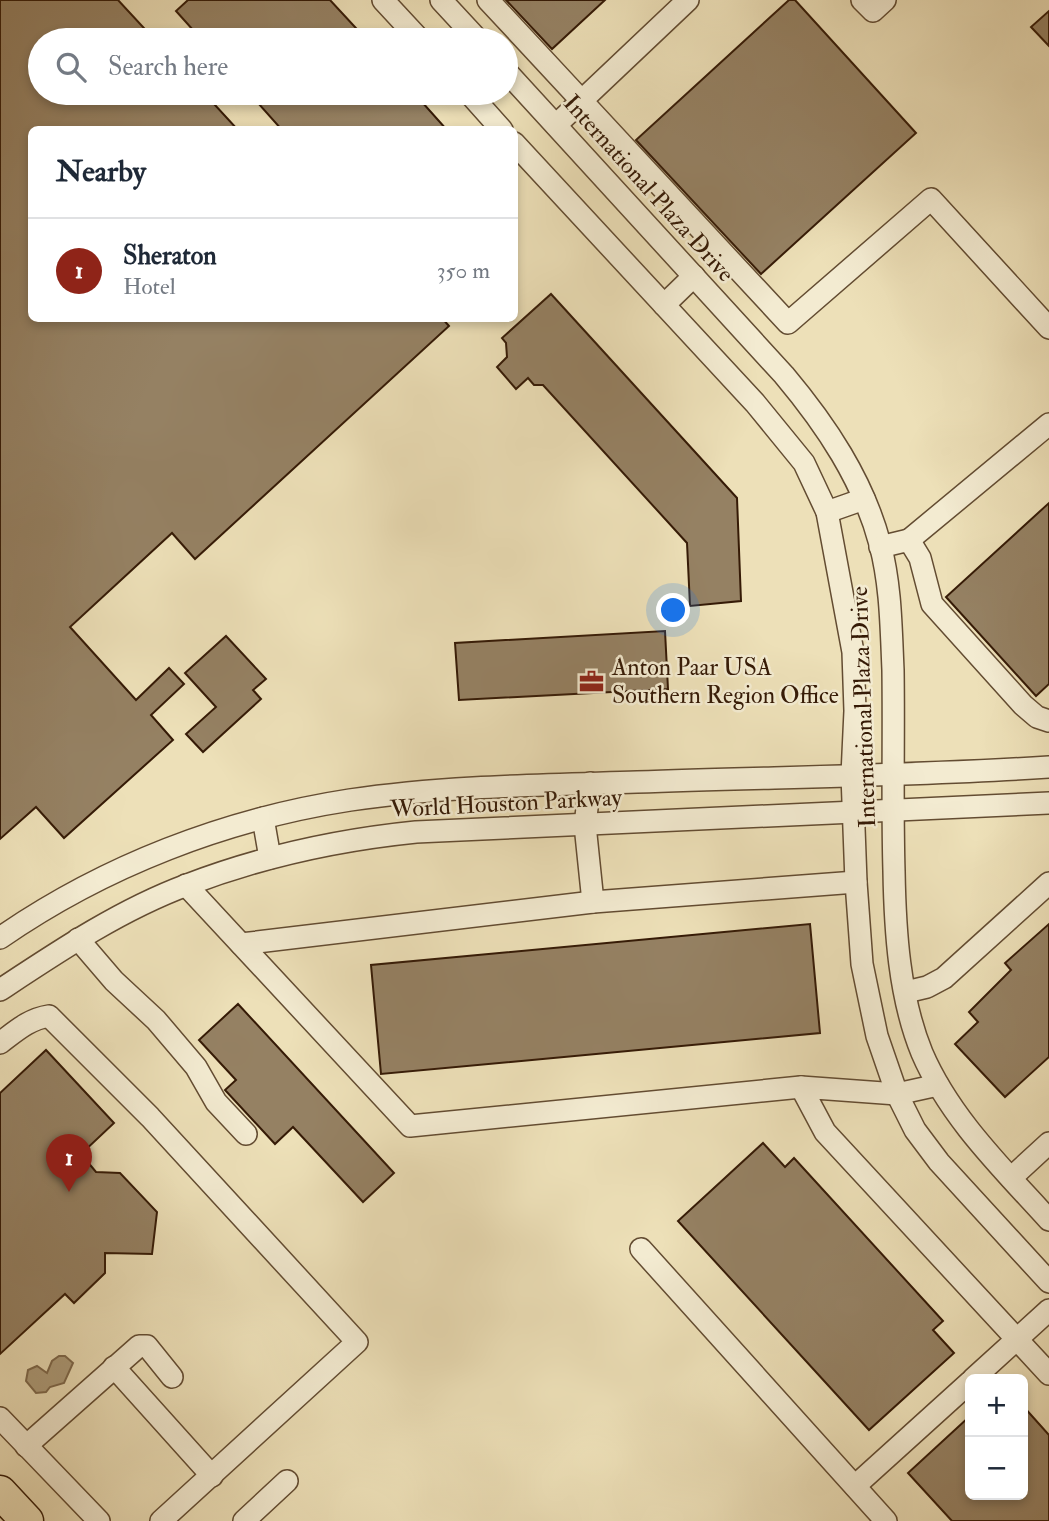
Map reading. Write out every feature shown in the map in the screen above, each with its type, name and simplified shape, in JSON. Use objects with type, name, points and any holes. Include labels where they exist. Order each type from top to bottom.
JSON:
[{"type":"highway","points":[[0,1492],[27,1521]]},
{"type":"street","points":[[383,0],[409,28]]},
{"type":"street","points":[[441,0],[467,28]]},
{"type":"street","points":[[488,0],[515,28]]},
{"type":"street","points":[[556,125],[688,0]]},
{"type":"street","points":[[862,0],[873,11],[885,0]]},
{"type":"street","points":[[518,31],[788,323]]},
{"type":"street","name":"International Plaza Drive","points":[[518,84],[759,347],[815,412],[841,453],[864,499],[880,547],[891,597],[895,918],[906,992],[922,1052],[958,1117],[1049,1220]]},
{"type":"street","points":[[483,105],[499,126]]},
{"type":"street","name":"International Plaza Drive","points":[[518,147],[755,403],[804,463],[827,512],[840,572],[852,652],[855,711],[852,775],[856,882],[862,964],[877,1036],[897,1094],[915,1130],[939,1162],[1049,1282]]},
{"type":"street","points":[[759,347],[931,199],[1049,328]]},
{"type":"street","points":[[664,304],[694,276]]},
{"type":"street","points":[[880,547],[909,540],[1049,424]]},
{"type":"street","points":[[827,512],[864,499]]},
{"type":"street","points":[[909,540],[920,558],[932,604],[1023,705],[1037,717],[1049,721]]},
{"type":"street","name":"World Houston Parkway","points":[[0,938],[49,906],[160,851],[263,818],[371,798],[590,783],[1049,767]]},
{"type":"street","points":[[590,783],[585,825],[593,902]]},
{"type":"street","name":"World Houston Parkway","points":[[0,990],[78,939],[186,885],[270,858],[355,838],[404,833],[1049,803]]},
{"type":"street","points":[[263,818],[270,858]]},
{"type":"street","points":[[241,944],[593,902],[856,882]]},
{"type":"street","points":[[906,992],[927,988],[944,978],[1049,883]]},
{"type":"street","points":[[186,885],[410,1126],[801,1087],[897,1094],[938,1084]]},
{"type":"street","points":[[78,939],[114,981],[156,1020],[196,1067],[216,1102],[246,1134]]},
{"type":"street","points":[[0,1044],[24,1025],[49,1016],[159,1127],[357,1342],[161,1521]]},
{"type":"street","points":[[801,1087],[825,1132],[1049,1374]]},
{"type":"street","points":[[1011,1178],[1048,1145]]},
{"type":"street","points":[[641,1250],[886,1521]]},
{"type":"street","points":[[979,1374],[1049,1310]]},
{"type":"street","points":[[26,1446],[114,1367],[144,1344],[172,1377]]},
{"type":"street","points":[[114,1367],[212,1476]]},
{"type":"street","points":[[855,1486],[965,1386]]},
{"type":"street","points":[[0,1418],[99,1521]]},
{"type":"street","points":[[244,1521],[287,1481]]},
{"type":"shaded area","points":[[59,1356],[65,1356],[73,1363],[64,1383],[50,1387],[46,1392],[36,1393],[26,1381],[28,1370],[37,1366],[47,1373],[52,1361]]},
{"type":"building","points":[[0,0],[118,0],[144,28],[28,28],[28,105],[215,105],[234,126],[28,126],[28,322],[446,322],[449,326],[195,559],[172,533],[70,627],[136,700],[169,668],[184,684],[151,715],[173,740],[64,838],[36,807],[0,839]]},
{"type":"building","points":[[188,0],[330,0],[356,28],[191,28],[176,11]]},
{"type":"building","points":[[506,0],[605,0],[552,49]]},
{"type":"building","points":[[789,0],[795,0],[916,133],[761,274],[636,140]]},
{"type":"building","points":[[1049,11],[1049,46],[1031,27]]},
{"type":"building","points":[[260,105],[425,105],[443,126],[278,126]]},
{"type":"building","points":[[551,294],[737,498],[741,601],[690,606],[687,543],[543,385],[534,385],[528,378],[516,389],[497,367],[507,357],[506,343],[502,338]]},
{"type":"building","points":[[1049,503],[1049,684],[1036,696],[946,597]]},
{"type":"building","points":[[665,631],[668,689],[459,700],[455,643]]},
{"type":"building","points":[[226,636],[266,679],[253,690],[261,699],[203,752],[186,734],[216,707],[185,673]]},
{"type":"building","points":[[810,924],[820,1033],[381,1074],[371,965]]},
{"type":"building","points":[[1049,924],[1049,1057],[1005,1097],[955,1044],[978,1022],[969,1012],[1011,970],[1005,963]]},
{"type":"building","points":[[238,1004],[394,1173],[363,1202],[293,1127],[275,1144],[225,1090],[236,1080],[199,1040]]},
{"type":"building","points":[[46,1050],[114,1123],[81,1154],[96,1172],[120,1173],[157,1212],[152,1254],[105,1253],[105,1273],[74,1303],[65,1294],[0,1354],[0,1093]]},
{"type":"building","points":[[763,1143],[785,1167],[794,1158],[943,1321],[933,1330],[954,1353],[869,1430],[678,1221]]},
{"type":"building","points":[[1028,1412],[1049,1435],[1049,1521],[952,1521],[908,1473],[965,1421],[965,1500],[1028,1500]]},
{"type":"place","name":"Anton Paar USA Southern Region Office","points":[[592,681]]},
{"type":"place","name":"Sheraton","points":[[69,1192]]}]
